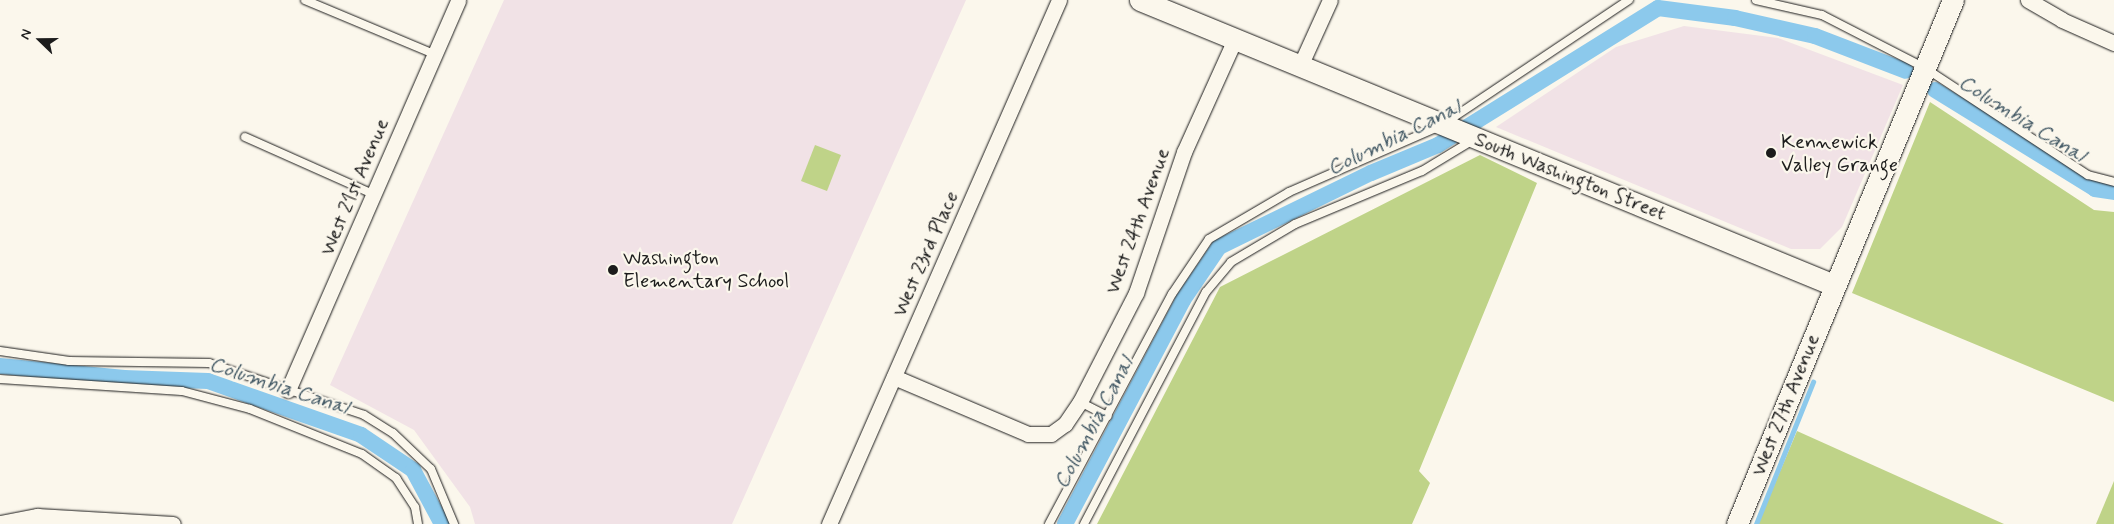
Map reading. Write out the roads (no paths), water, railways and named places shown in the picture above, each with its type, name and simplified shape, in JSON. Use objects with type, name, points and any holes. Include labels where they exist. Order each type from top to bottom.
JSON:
[{"type":"main road","name":"South Washington Street","points":[[1140,0],[1834,285]]},
{"type":"main road","name":"West 27th Avenue","points":[[1737,524],[1953,0]]},
{"type":"street","name":"West 21st Avenue","points":[[288,390],[458,0]]},
{"type":"street","name":"West 23rd Place","points":[[829,524],[1059,0]]},
{"type":"street","points":[[1300,66],[1330,0]]},
{"type":"street","points":[[2028,0],[2062,20],[2114,43]]},
{"type":"street","name":"West 24th Avenue","points":[[894,377],[1028,434],[1051,434],[1065,424],[1080,402],[1147,268],[1184,152],[1235,39]]},
{"type":"street","points":[[0,523],[37,516],[173,524]]},
{"type":"lane","points":[[305,0],[434,54]]},
{"type":"lane","points":[[1084,524],[1206,292],[1231,262],[1295,224],[1422,172],[1459,132],[1630,0]]},
{"type":"lane","points":[[1756,0],[1822,15],[1925,68],[2088,175],[2114,182]]},
{"type":"lane","points":[[1049,524],[1172,294],[1209,239],[1290,192],[1459,132]]},
{"type":"lane","points":[[245,137],[373,194]]},
{"type":"lane","points":[[0,351],[68,361],[209,363],[364,415],[393,433],[432,469],[454,524]]},
{"type":"lane","points":[[0,379],[182,391],[250,409],[362,454],[396,478],[415,508],[418,524]]},
{"type":"lane","points":[[1080,402],[1108,416]]},
{"type":"waterway","name":"Columbia Canal","points":[[1065,524],[1183,300],[1219,247],[1371,173],[1438,145],[1658,8],[1735,18],[1815,36],[1906,71]]},
{"type":"waterway","name":"Columbia Canal","points":[[1935,90],[2095,189],[2114,192]]},
{"type":"waterway","name":"Columbia Canal","points":[[0,366],[124,378],[208,381],[361,435],[413,470],[442,524]]},
{"type":"waterway","points":[[1756,524],[1813,382]]},
{"type":"place","name":"Kennewick Valley Grange","points":[[1771,153]]},
{"type":"place","name":"Washington Elementary School","points":[[613,270]]}]
